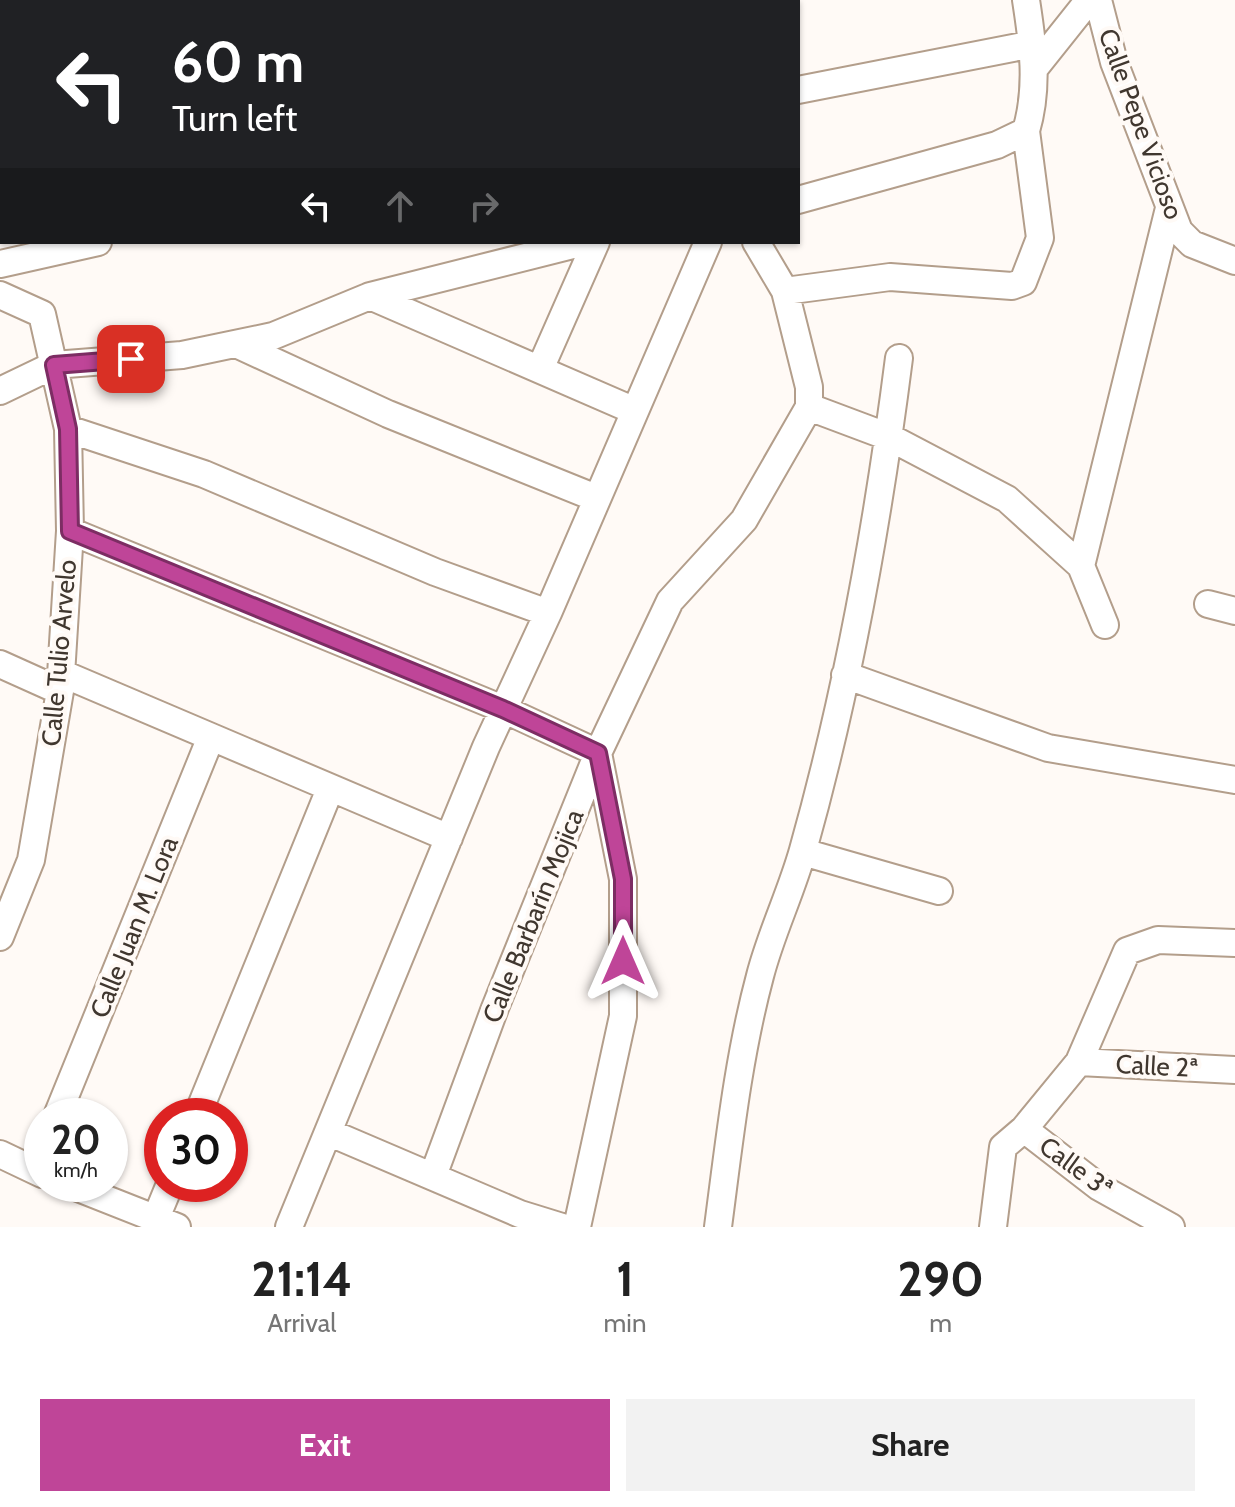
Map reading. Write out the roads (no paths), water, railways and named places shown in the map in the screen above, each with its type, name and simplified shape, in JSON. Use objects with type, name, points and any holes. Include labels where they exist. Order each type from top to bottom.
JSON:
[{"type":"street","points":[[785,291],[890,277],[1012,286],[1023,282],[1040,238],[1026,131],[1033,104],[1034,56],[1026,0]]},
{"type":"street","points":[[800,90],[1034,56],[1089,0]]},
{"type":"street","name":"Calle Pepe Vicioso","points":[[1098,0],[1114,62],[1179,231],[1192,244],[1235,261]]},
{"type":"street","points":[[800,199],[997,145],[1026,131]]},
{"type":"street","points":[[1081,566],[1169,208]]},
{"type":"street","points":[[0,264],[89,244]]},
{"type":"street","points":[[0,391],[54,365],[182,355],[273,336],[370,296],[577,244]]},
{"type":"street","points":[[540,369],[595,244]]},
{"type":"street","points":[[289,1227],[503,709],[548,613],[707,244]]},
{"type":"street","points":[[757,244],[785,291],[809,387],[809,407],[889,437],[1007,499],[1081,566],[1105,625]]},
{"type":"street","name":"Calle Tulio Arvelo","points":[[0,295],[42,314],[68,429],[70,531],[60,682],[31,860],[1,934]]},
{"type":"street","points":[[370,296],[635,411]]},
{"type":"street","points":[[236,344],[388,414],[596,498]]},
{"type":"street","points":[[718,1227],[733,1111],[760,976],[803,852],[845,675],[889,437],[899,358]]},
{"type":"street","name":"Calle Barbarín Mojica","points":[[433,1176],[495,1008],[598,753],[670,601],[744,520],[792,442],[809,407]]},
{"type":"street","points":[[68,429],[204,474],[435,572],[548,613]]},
{"type":"street","points":[[70,531],[503,709],[598,753],[623,879],[623,1016],[577,1227]]},
{"type":"street","points":[[1208,604],[1235,611]]},
{"type":"street","points":[[0,664],[60,682],[211,737],[449,838]]},
{"type":"street","points":[[845,675],[1048,748],[1235,780]]},
{"type":"street","name":"Calle Juan M. Lora","points":[[64,1098],[211,737]]},
{"type":"street","points":[[204,1098],[330,789]]},
{"type":"street","points":[[803,852],[939,891]]},
{"type":"street","points":[[993,1227],[1003,1147],[1024,1129],[1079,1062],[1127,951],[1158,940],[1235,943]]},
{"type":"street","name":"Calle 2ª","points":[[1079,1062],[1235,1070]]},
{"type":"street","name":"Calle 3ª","points":[[1024,1129],[1099,1187],[1171,1227]]},
{"type":"street","points":[[328,1132],[520,1214],[562,1227]]},
{"type":"street","points":[[0,1154],[24,1161]]},
{"type":"street","points":[[113,1202],[166,1223],[168,1202]]}]
